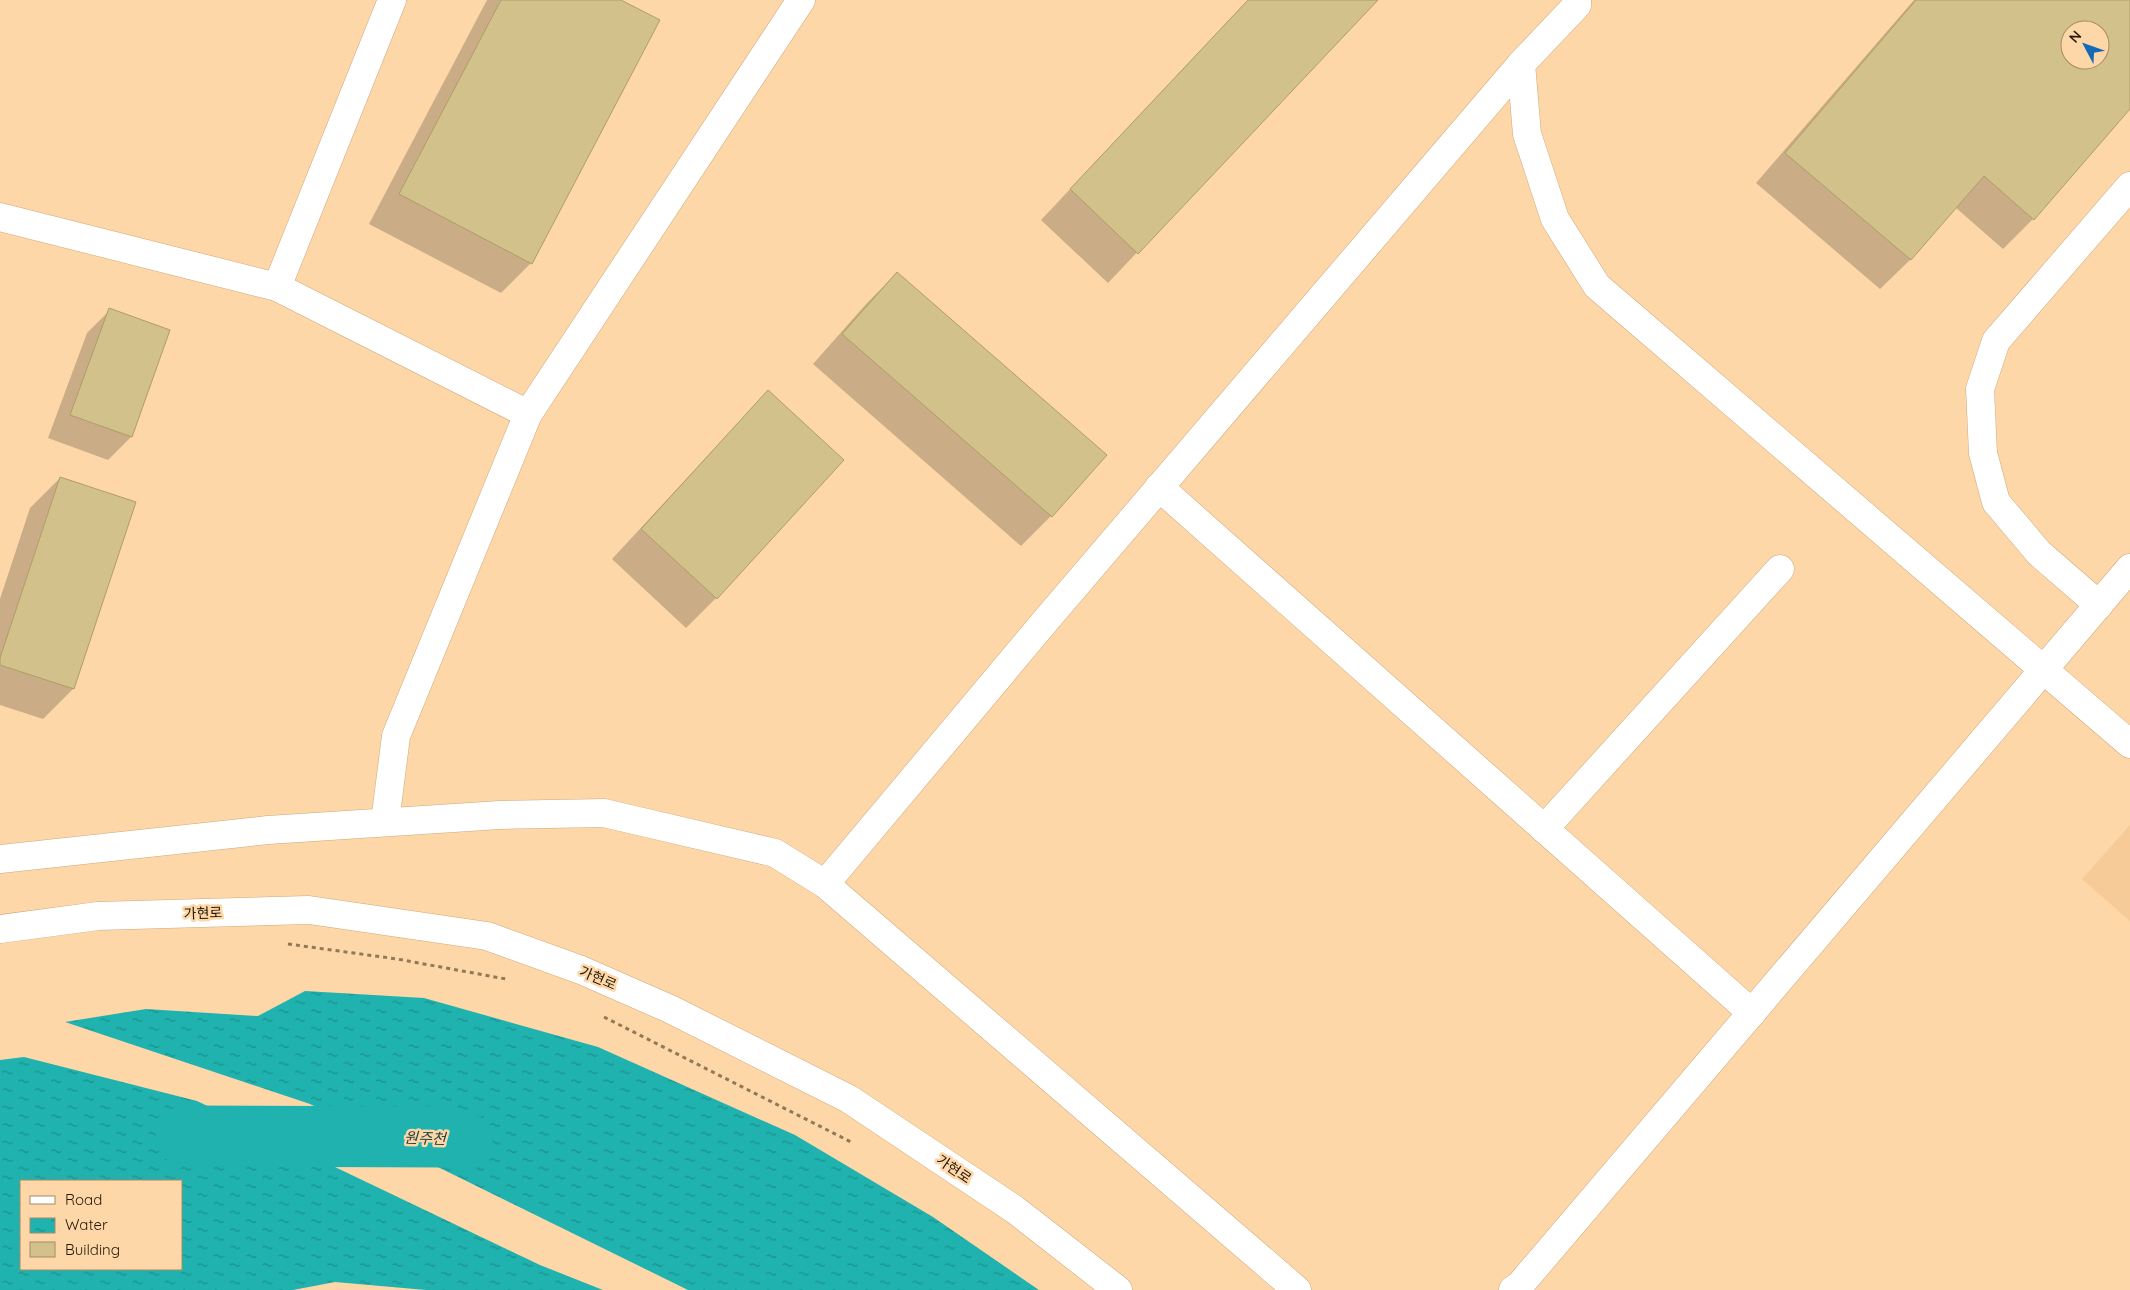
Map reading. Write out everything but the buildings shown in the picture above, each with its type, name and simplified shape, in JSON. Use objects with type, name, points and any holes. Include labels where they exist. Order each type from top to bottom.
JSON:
[{"type":"street","points":[[277,287],[392,0]]},
{"type":"street","points":[[385,822],[396,736],[528,414],[801,0]]},
{"type":"street","points":[[825,884],[1159,488],[1521,64],[1577,5],[1577,0]]},
{"type":"street","points":[[1521,64],[1527,134],[1554,219],[1597,286],[2130,744]]},
{"type":"street","points":[[2099,605],[2039,553],[1996,502],[1983,453],[1980,389],[1996,341],[2130,186]]},
{"type":"street","points":[[0,217],[277,287],[528,414]]},
{"type":"street","points":[[1159,488],[1752,1013]]},
{"type":"street","points":[[1519,1288],[2130,568]]},
{"type":"street","points":[[1544,829],[1780,569]]},
{"type":"street","points":[[0,859],[268,830],[500,815],[604,813],[776,853],[825,884],[1297,1290]]},
{"type":"street","name":"가현로","points":[[0,929],[98,916],[309,910],[487,936],[580,970],[670,1009],[849,1099],[1014,1209],[1118,1290]]},
{"type":"path","points":[[280,944],[397,959],[510,980]]},
{"type":"path","points":[[599,1015],[861,1146]]},
{"type":"shaded area","points":[[2130,825],[2130,921],[2082,879]]},
{"type":"water","points":[[305,991],[424,998],[598,1047],[795,1135],[933,1217],[1039,1290],[688,1290],[310,1104],[65,1022],[146,1009],[258,1016]]},
{"type":"water","points":[[24,1057],[197,1101],[540,1265],[603,1290],[426,1290],[335,1282],[293,1290],[0,1290],[0,1060]]},
{"type":"waterway","name":"원주천","points":[[186,1136],[449,1137],[462,1141]]}]
